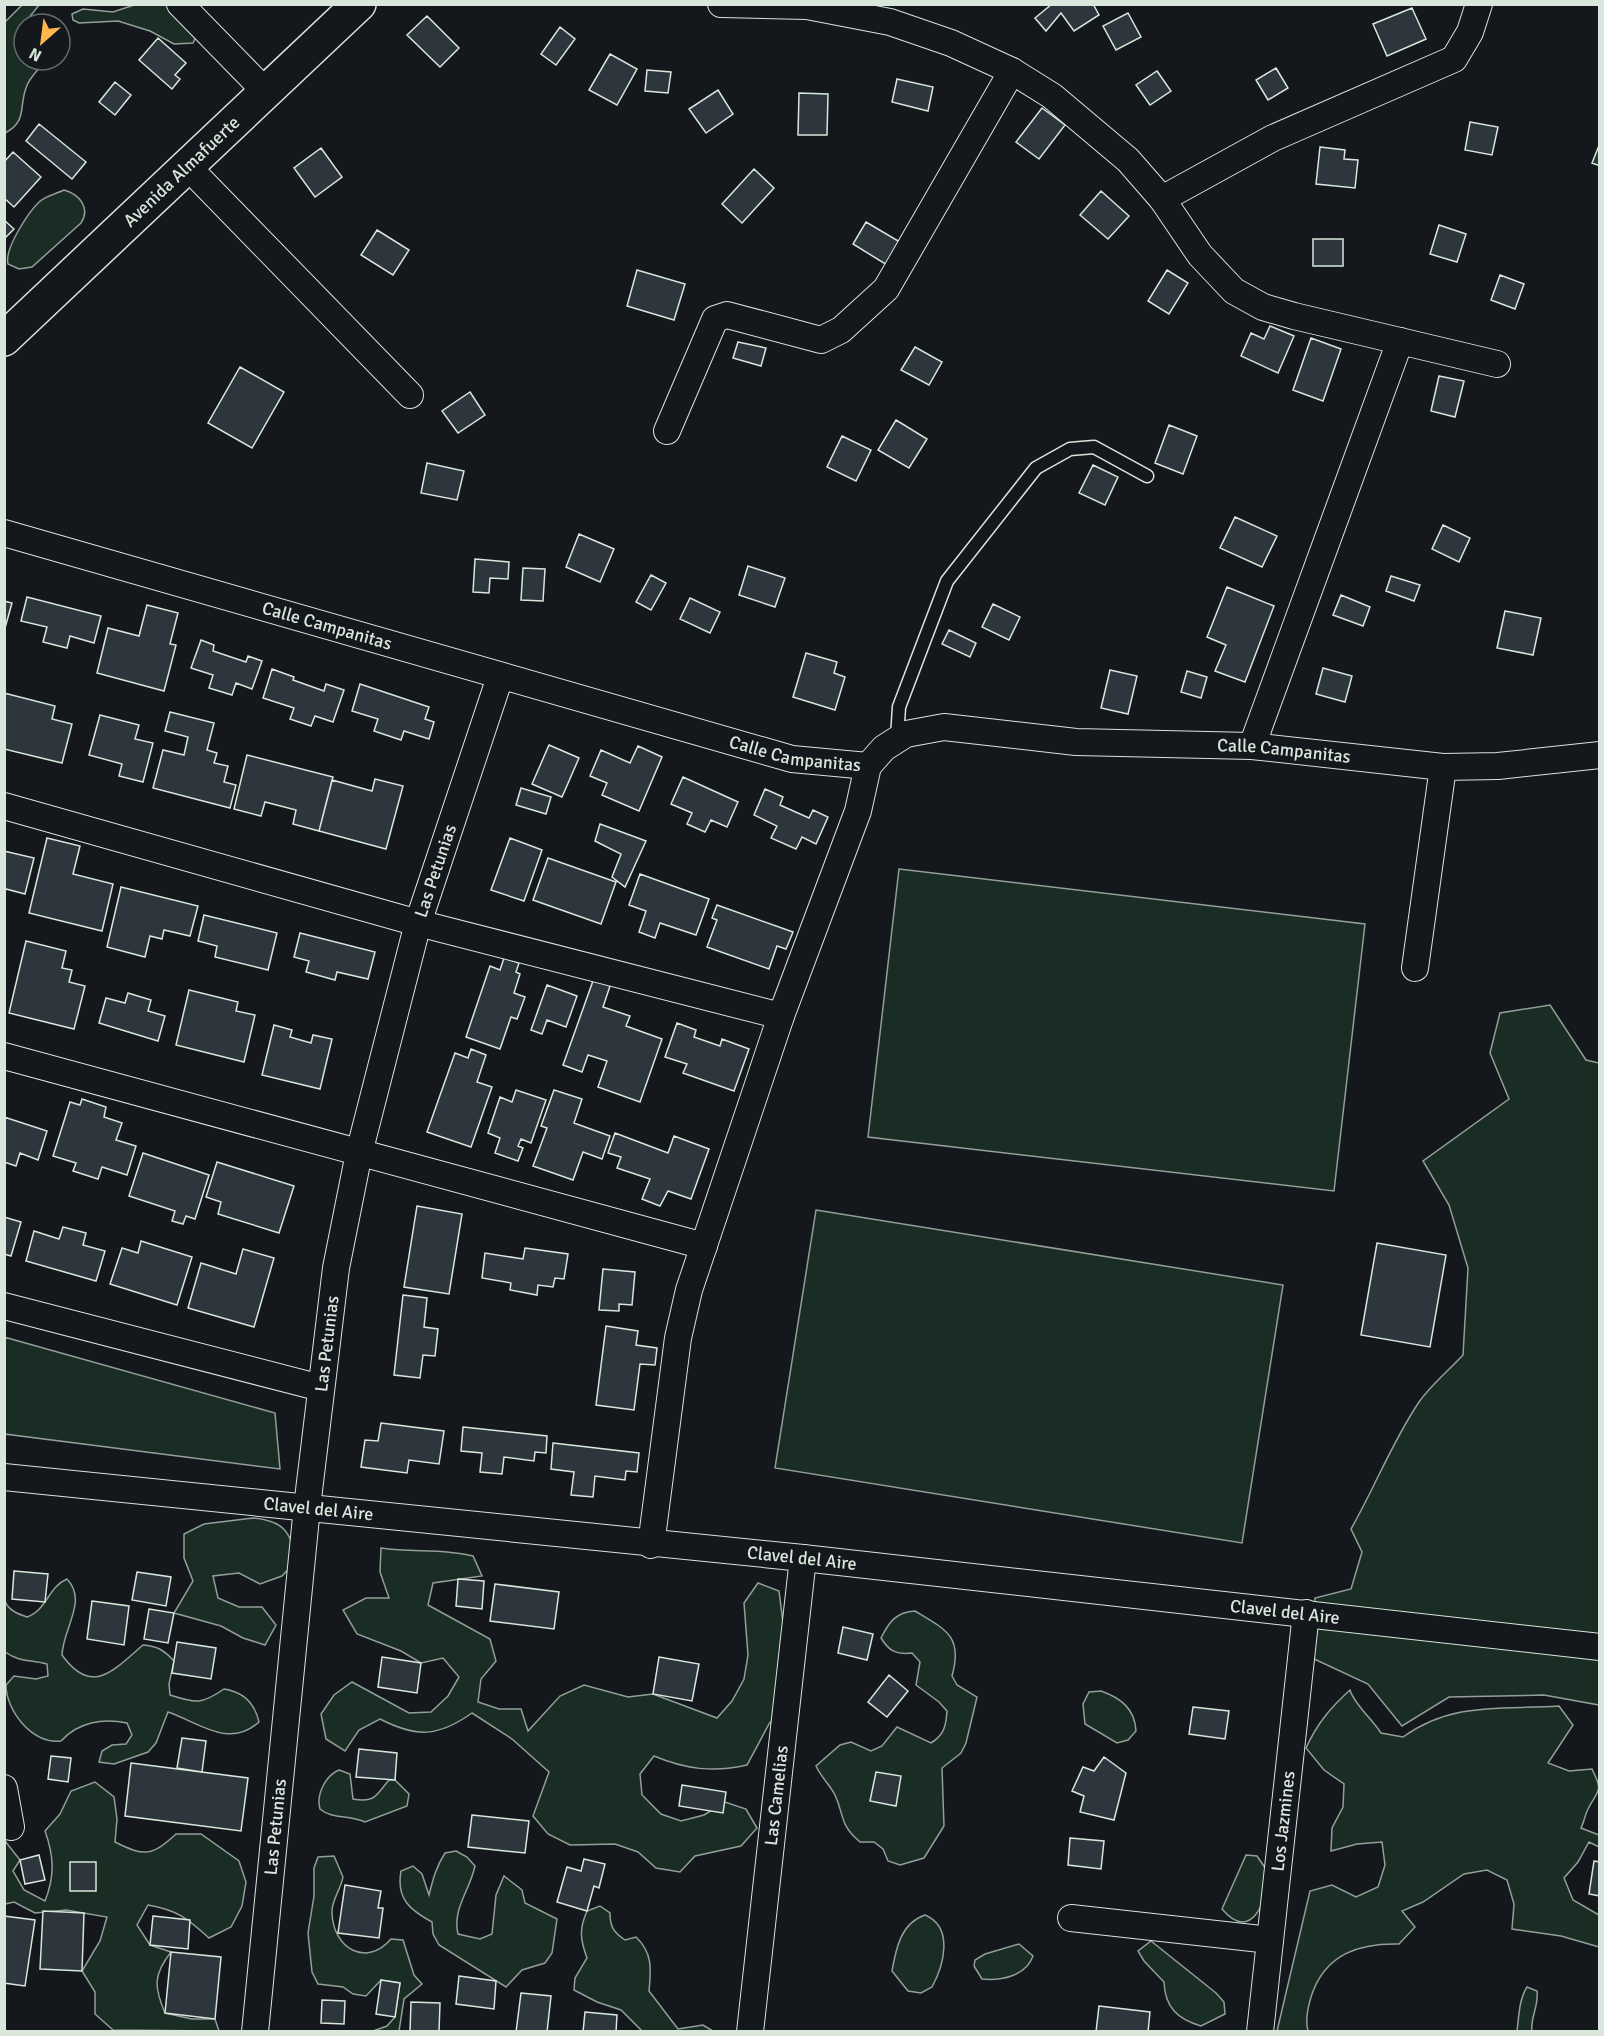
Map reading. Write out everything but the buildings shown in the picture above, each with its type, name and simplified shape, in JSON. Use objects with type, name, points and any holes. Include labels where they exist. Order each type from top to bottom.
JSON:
[{"type":"street","points":[[180,4],[266,91]]},
{"type":"street","name":"Avenida Almafuerte","points":[[4,339],[359,4]]},
{"type":"street","points":[[721,4],[807,6],[890,22],[951,43],[1012,70],[1052,96],[1120,153],[1162,199],[1200,255],[1234,291],[1263,307],[1294,316],[1497,364]]},
{"type":"street","points":[[1162,199],[1273,138],[1454,59],[1470,32],[1479,4]]},
{"type":"street","points":[[667,431],[715,319],[727,315],[821,340],[841,330],[886,289],[1012,70]]},
{"type":"street","points":[[188,167],[410,395]]},
{"type":"street","points":[[1252,746],[1400,341]]},
{"type":"street","name":"Calle Campanitas","points":[[4,533],[792,759],[868,766],[884,748],[906,734],[944,727],[1076,742],[1252,746],[1443,767],[1498,766],[1599,755]]},
{"type":"street","name":"Las Petunias","points":[[255,2031],[307,1507],[336,1268],[359,1153],[418,923],[500,677]]},
{"type":"street","points":[[651,1545],[678,1338],[689,1290],[781,1016],[858,811],[868,766]]},
{"type":"street","points":[[1415,968],[1443,767]]},
{"type":"street","points":[[4,806],[418,923],[781,1016]]},
{"type":"street","points":[[4,1056],[704,1246]]},
{"type":"street","points":[[4,1306],[321,1388]]},
{"type":"street","name":"Clavel del Aire","points":[[4,1477],[307,1507],[651,1545],[803,1558],[1599,1647]]},
{"type":"street","name":"Las Camelias","points":[[750,2031],[803,1558]]},
{"type":"street","name":"Los Jazmines","points":[[1260,2031],[1306,1613]]},
{"type":"street","points":[[4,1788],[11,1827]]},
{"type":"street","points":[[1071,1918],[1270,1940]]},
{"type":"lane","points":[[897,739],[899,706],[947,581],[1036,468],[1070,449],[1094,447],[1147,476]]},
{"type":"green space","points":[[22,5],[39,5],[33,12],[15,12]]},
{"type":"green space","points":[[134,5],[180,5],[196,37],[193,43],[174,44],[150,31],[118,21],[79,23],[73,20],[72,14],[83,9],[113,12]]},
{"type":"green space","points":[[12,15],[12,72],[36,72],[27,84],[17,124],[5,133],[5,22]]},
{"type":"green space","points":[[64,190],[82,202],[85,212],[81,223],[32,267],[19,269],[8,264],[13,241],[34,207],[41,200]]},
{"type":"green space","points":[[899,869],[1365,924],[1334,1191],[868,1137]]},
{"type":"green space","points":[[1550,1005],[1586,1060],[1599,1063],[1599,1705],[1544,1695],[1449,1697],[1402,1726],[1368,1684],[1312,1658],[1315,1598],[1351,1589],[1362,1552],[1351,1529],[1400,1433],[1419,1402],[1463,1355],[1468,1268],[1449,1205],[1423,1161],[1509,1099],[1490,1053],[1500,1013]]},
{"type":"green space","points":[[816,1210],[1283,1285],[1242,1543],[775,1468]]},
{"type":"green space","points":[[4,1337],[275,1413],[280,1469],[5,1434]]},
{"type":"green space","points":[[253,1518],[272,1522],[283,1529],[288,1534],[298,1559],[282,1576],[260,1584],[239,1573],[213,1576],[218,1598],[239,1607],[262,1607],[276,1625],[265,1645],[243,1638],[221,1626],[174,1613],[193,1581],[184,1558],[184,1534],[204,1524]]},
{"type":"green space","points":[[381,1548],[450,1552],[473,1556],[482,1576],[433,1583],[428,1605],[490,1639],[496,1661],[481,1679],[478,1702],[499,1709],[521,1709],[528,1731],[560,1696],[584,1685],[628,1697],[653,1694],[717,1718],[732,1701],[744,1679],[748,1655],[744,1603],[758,1583],[779,1591],[788,1662],[785,1706],[769,1724],[747,1765],[723,1769],[688,1767],[654,1756],[640,1774],[642,1795],[661,1814],[681,1821],[704,1815],[725,1802],[746,1809],[757,1828],[741,1846],[695,1856],[680,1872],[656,1868],[638,1852],[615,1844],[570,1845],[548,1834],[533,1816],[549,1772],[512,1739],[472,1713],[448,1727],[427,1732],[405,1729],[380,1719],[359,1730],[345,1751],[326,1739],[321,1714],[334,1695],[352,1682],[409,1713],[431,1712],[448,1696],[459,1677],[443,1658],[421,1663],[401,1651],[357,1634],[343,1610],[366,1598],[389,1598],[380,1572]]},
{"type":"green space","points":[[67,1579],[73,1587],[75,1606],[62,1655],[73,1668],[83,1675],[93,1677],[103,1675],[113,1670],[143,1645],[152,1646],[163,1651],[174,1661],[169,1684],[170,1695],[198,1701],[210,1698],[224,1689],[231,1691],[248,1700],[259,1722],[248,1730],[225,1734],[168,1712],[156,1743],[148,1752],[114,1764],[99,1762],[102,1751],[112,1745],[126,1744],[132,1735],[127,1723],[100,1721],[91,1723],[75,1729],[61,1741],[41,1738],[31,1732],[16,1715],[7,1695],[6,1685],[14,1676],[36,1679],[48,1676],[47,1664],[21,1659],[5,1652],[5,1601],[11,1609],[27,1617],[34,1614],[56,1587]]},
{"type":"green space","points":[[915,1611],[950,1636],[955,1652],[952,1676],[957,1685],[977,1697],[966,1743],[961,1753],[942,1768],[944,1826],[924,1858],[900,1865],[888,1861],[883,1849],[874,1842],[860,1842],[853,1836],[845,1825],[835,1795],[816,1766],[840,1745],[851,1742],[871,1751],[882,1746],[897,1727],[931,1743],[942,1733],[947,1711],[916,1685],[920,1662],[912,1653],[894,1651],[881,1638],[894,1619],[903,1613]]},
{"type":"green space","points":[[1350,1690],[1355,1701],[1381,1733],[1403,1737],[1422,1725],[1459,1712],[1559,1706],[1573,1725],[1548,1763],[1569,1771],[1592,1769],[1599,1787],[1581,1828],[1599,1835],[1599,1847],[1589,1842],[1578,1862],[1564,1878],[1573,1900],[1599,1915],[1599,1947],[1561,1936],[1512,1929],[1514,1904],[1507,1880],[1487,1870],[1464,1874],[1423,1902],[1402,1911],[1415,1927],[1399,1944],[1384,1944],[1358,1949],[1335,1960],[1326,1969],[1318,1980],[1308,2008],[1308,2031],[1277,2031],[1310,1891],[1332,1885],[1356,1897],[1378,1887],[1385,1865],[1382,1842],[1357,1844],[1331,1851],[1332,1828],[1343,1807],[1344,1784],[1324,1770],[1306,1748],[1325,1717]]},
{"type":"green space","points":[[1101,1691],[1121,1701],[1133,1716],[1136,1731],[1128,1740],[1117,1743],[1085,1724],[1083,1704],[1089,1692]]},
{"type":"green space","points":[[339,1770],[350,1774],[353,1799],[371,1799],[389,1780],[395,1780],[409,1794],[407,1806],[365,1822],[324,1812],[320,1809],[319,1804],[323,1786]]},
{"type":"green space","points":[[95,1782],[114,1797],[117,1819],[115,1842],[134,1850],[148,1852],[161,1847],[176,1834],[201,1834],[239,1861],[246,1882],[242,1906],[231,1927],[209,1938],[181,1916],[167,1909],[148,1905],[137,1925],[150,1945],[171,1952],[161,1968],[157,1981],[165,2013],[192,2019],[215,2019],[219,2031],[113,2030],[95,2014],[95,1992],[82,1971],[100,1941],[107,1917],[66,1910],[35,1913],[14,1902],[5,1904],[4,1816],[11,1827],[5,1841],[20,1860],[13,1871],[24,1890],[45,1901],[52,1866],[45,1831],[60,1814],[71,1791]]},
{"type":"green space","points":[[456,1851],[467,1857],[475,1866],[457,1916],[458,1934],[480,1939],[492,1934],[496,1895],[504,1876],[522,1890],[525,1903],[557,1919],[552,1953],[545,1963],[522,1970],[506,1987],[439,1945],[433,1934],[432,1922],[411,1908],[403,1896],[401,1871],[413,1866],[422,1874],[429,1895],[433,1878],[445,1853]]},
{"type":"green space","points":[[1246,1855],[1257,1856],[1270,1875],[1261,1906],[1249,1920],[1242,1922],[1233,1919],[1222,1909]]},
{"type":"green space","points":[[334,1856],[343,1877],[332,1908],[338,1936],[353,1950],[362,1953],[381,1948],[391,1939],[403,1940],[414,1975],[422,1984],[404,1999],[399,2031],[373,2031],[387,2026],[395,2017],[400,1983],[381,1980],[366,1996],[353,1994],[343,1987],[318,1984],[312,1972],[308,1933],[314,1896],[314,1868],[318,1857]]},
{"type":"green space","points":[[600,1906],[610,1913],[612,1925],[618,1934],[625,1940],[636,1937],[642,1943],[650,1962],[649,1991],[678,2029],[703,2025],[713,2031],[642,2031],[621,2010],[597,2002],[574,1990],[575,1978],[587,1958],[581,1934],[584,1917],[587,1911]]},
{"type":"green space","points":[[925,1915],[940,1928],[944,1947],[940,1968],[932,1987],[921,1993],[908,1991],[892,1971],[895,1954],[905,1930]]},
{"type":"green space","points":[[1151,1941],[1216,1993],[1224,2002],[1225,2014],[1201,2026],[1179,2016],[1170,2005],[1164,1982],[1144,1961],[1138,1951]]},
{"type":"green space","points":[[1019,1944],[1033,1956],[1025,1968],[1005,1978],[982,1979],[974,1966],[975,1960],[985,1954]]},
{"type":"green space","points":[[1527,1987],[1537,1991],[1532,2031],[1517,2031],[1521,2002]]}]
